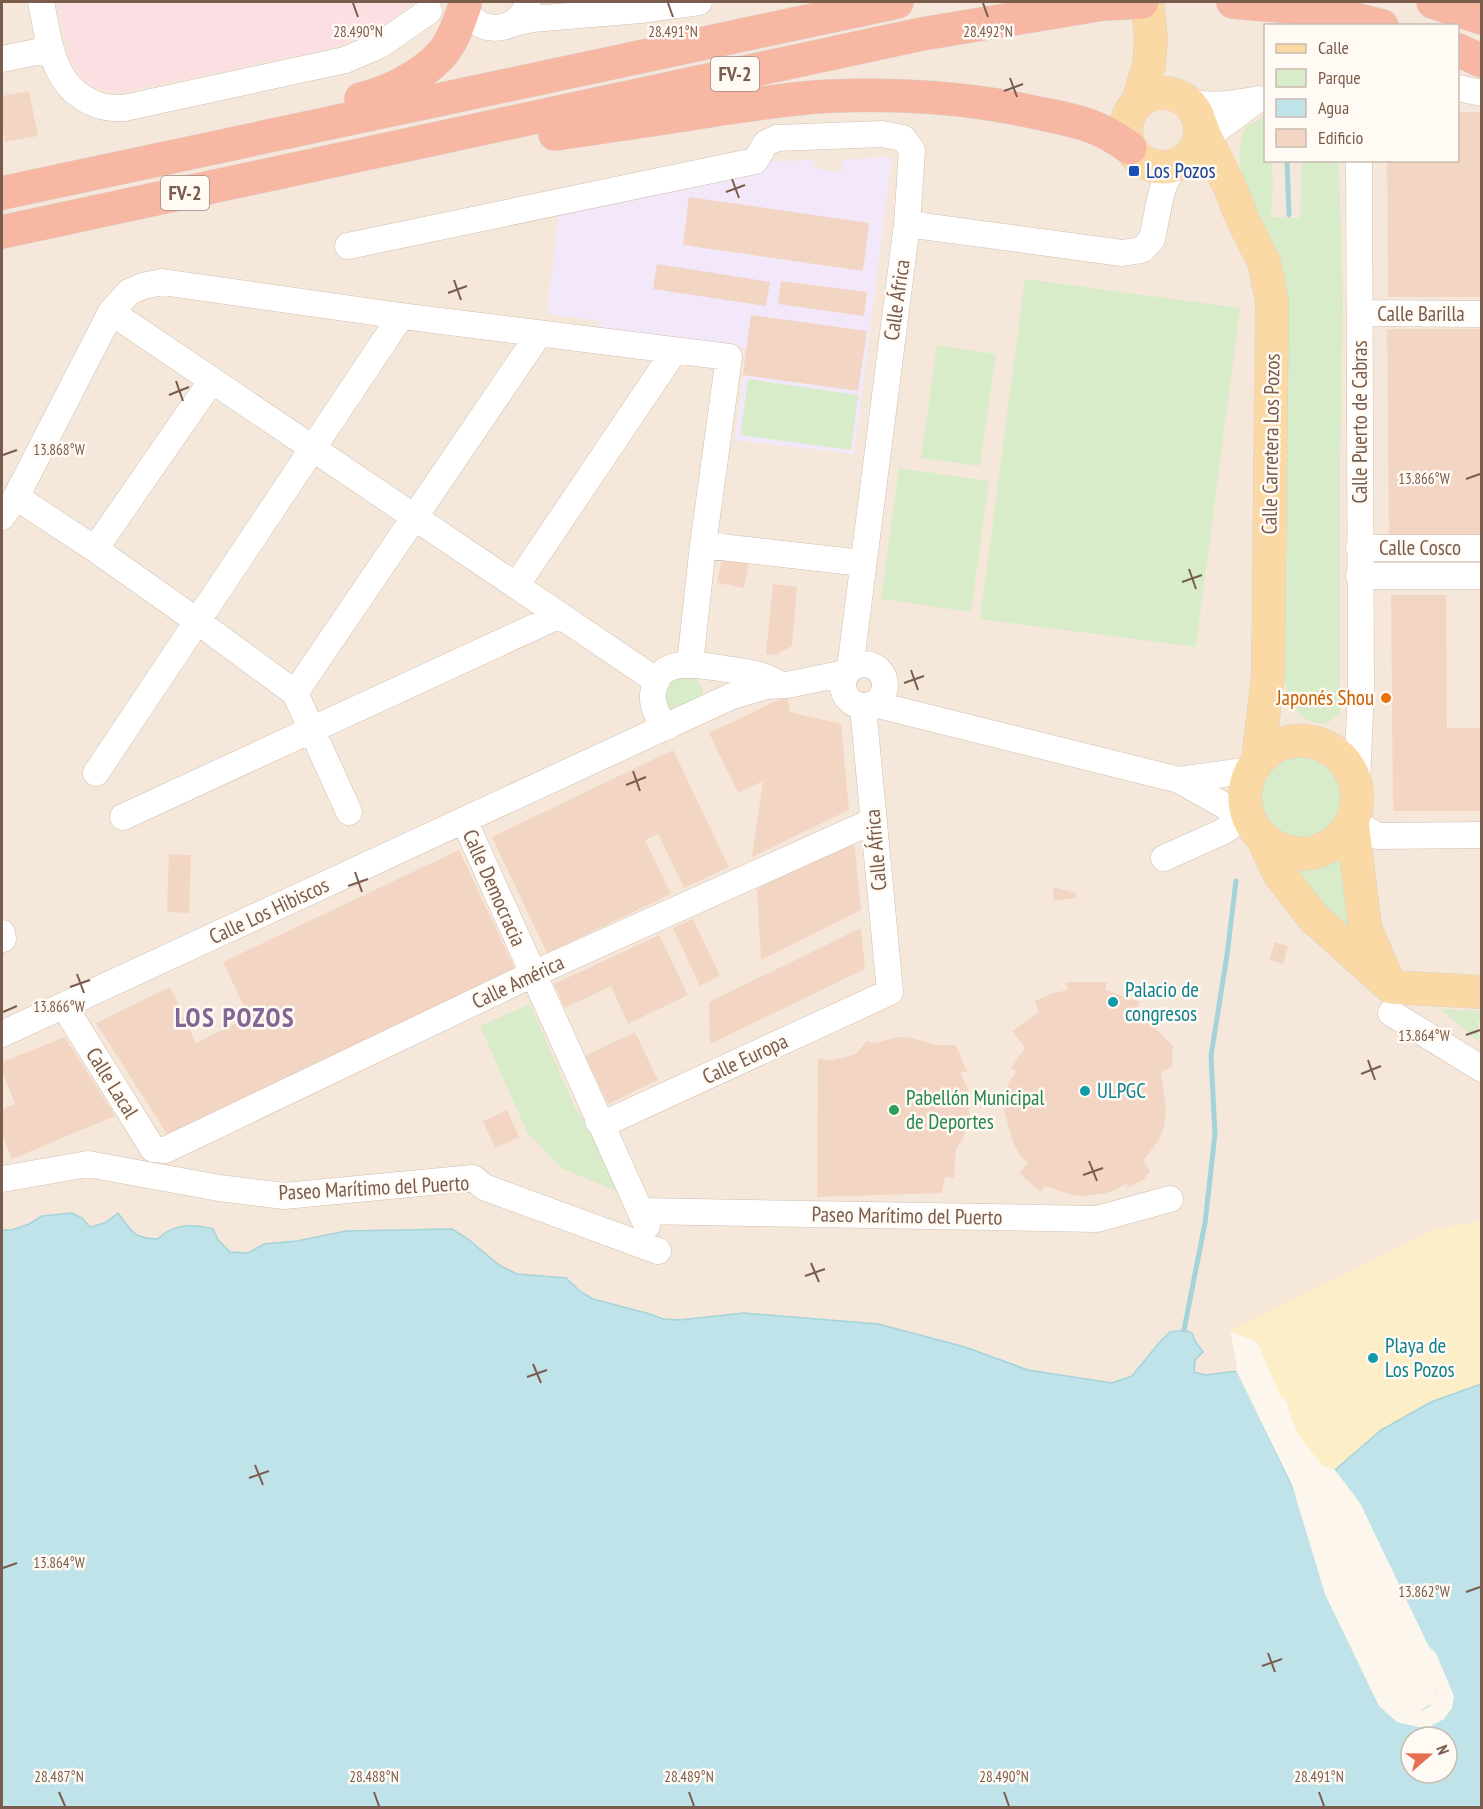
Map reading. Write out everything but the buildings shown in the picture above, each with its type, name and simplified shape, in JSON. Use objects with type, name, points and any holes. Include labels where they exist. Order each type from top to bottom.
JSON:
[{"type":"highway","name":"FV-2","points":[[2,193],[897,2]]},
{"type":"highway","name":"FV-2","points":[[2,232],[922,34],[1103,4],[1142,2]]},
{"type":"highway","points":[[1233,2],[1314,9],[1374,24]]},
{"type":"highway","points":[[1432,2],[1482,18]]},
{"type":"highway","points":[[192,153],[244,130],[370,96],[406,82],[440,56],[459,24],[450,5]]},
{"type":"highway","points":[[1459,50],[1482,61]]},
{"type":"highway","points":[[368,153],[428,152],[763,103],[834,96],[911,97],[967,101],[1021,109],[1101,129],[1130,147]]},
{"type":"main road","points":[[1138,102],[1149,64],[1151,38],[1147,2]]},
{"type":"main road","points":[[1151,38],[1161,67],[1190,129],[1202,176],[1220,192],[1242,218]]},
{"type":"main road","points":[[1190,129],[1164,168],[1147,165],[1136,157],[1127,141],[1125,126],[1132,108],[1138,102],[1155,93],[1167,93],[1230,187],[1242,218]]},
{"type":"main road","name":"Calle Carretera Los Pozos","points":[[1242,218],[1264,262],[1272,302],[1268,676],[1254,765]]},
{"type":"main road","points":[[1268,676],[1287,722],[1313,743],[1334,751],[1353,775],[1365,927],[1391,1000]]},
{"type":"main road","points":[[1313,743],[1289,742],[1272,748],[1254,765],[1246,783],[1244,798],[1246,813],[1280,875],[1314,918],[1391,1000]]},
{"type":"main road","points":[[1252,827],[1279,850],[1296,854],[1313,853],[1329,846],[1342,836],[1354,805]]},
{"type":"main road","points":[[1391,1000],[1482,992]]},
{"type":"street","points":[[41,2],[54,63],[64,82],[82,98],[102,106],[124,108],[345,60],[380,45],[450,5],[471,16],[483,26],[502,28],[532,19],[639,10],[699,2]]},
{"type":"street","points":[[514,23],[525,12],[528,2]]},
{"type":"street","points":[[573,2],[609,12]]},
{"type":"street","points":[[2,59],[51,49]]},
{"type":"street","points":[[1459,88],[1482,93]]},
{"type":"street","points":[[907,224],[1122,253],[1142,250],[1152,239],[1164,185],[1202,105],[1222,105],[1262,98]]},
{"type":"street","points":[[1190,129],[1234,116],[1262,98]]},
{"type":"street","points":[[1230,187],[1227,152],[1229,130],[1234,116]]},
{"type":"street","name":"Calle África","points":[[348,246],[755,161],[766,143],[777,138],[882,134],[903,138],[912,150],[907,224],[855,622],[859,645],[890,992]]},
{"type":"street","name":"Calle Puerto de Cabras","points":[[1354,805],[1360,683],[1359,162]]},
{"type":"street","points":[[349,812],[295,693],[95,549],[9,507],[111,312],[129,292],[142,286],[162,282],[401,316],[729,357],[703,545],[690,664]]},
{"type":"street","points":[[111,312],[560,615],[655,691]]},
{"type":"street","name":"Calle Barilla","points":[[1360,314],[1482,314]]},
{"type":"street","points":[[96,773],[401,316]]},
{"type":"street","points":[[295,693],[539,334]]},
{"type":"street","points":[[516,586],[675,350]]},
{"type":"street","points":[[95,549],[212,380]]},
{"type":"street","points":[[703,545],[862,563]]},
{"type":"street","name":"Calle Cosco","points":[[1359,548],[1482,548]]},
{"type":"street","name":"Calle Cosco","points":[[1359,576],[1482,576]]},
{"type":"street","points":[[123,817],[560,615]]},
{"type":"street","points":[[629,744],[640,731],[664,672],[674,666],[690,664],[765,676],[784,685],[862,685],[897,692],[938,720],[1179,780],[1252,827]]},
{"type":"street","name":"Calle Puerto de Cabras","points":[[1313,743],[1347,724],[1360,683]]},
{"type":"street","name":"Calle Los Hibiscos","points":[[2,1034],[732,696],[765,686],[784,685]]},
{"type":"street","points":[[655,691],[655,712],[667,727]]},
{"type":"street","points":[[1179,780],[1254,765]]},
{"type":"street","points":[[1354,805],[1378,836],[1482,835]]},
{"type":"street","name":"Calle Democracia","points":[[464,820],[598,1121]]},
{"type":"street","name":"Calle América","points":[[165,1150],[533,974],[873,820]]},
{"type":"street","points":[[1164,858],[1230,827],[1252,827]]},
{"type":"street","name":"Calle Europa","points":[[598,1121],[612,1120],[890,992]]},
{"type":"street","points":[[1391,1000],[1452,1051],[1482,1069]]},
{"type":"street","name":"Calle Lacal","points":[[64,1006],[153,1149],[165,1150]]},
{"type":"street","name":"Paseo Marítimo del Puerto","points":[[2,1179],[88,1164],[219,1188],[284,1196],[473,1178],[484,1187],[658,1251],[598,1121]]},
{"type":"street","name":"Paseo Marítimo del Puerto","points":[[640,1211],[1097,1219],[1170,1199]]},
{"type":"shaded area","points":[[2,2],[1481,2],[1481,1221],[1432,1230],[1230,1331],[1238,1371],[1205,1375],[1194,1371],[1195,1360],[1203,1351],[1192,1334],[1184,1330],[1170,1332],[1132,1376],[1112,1383],[1028,1370],[965,1347],[663,1319],[593,1299],[581,1292],[566,1278],[517,1274],[499,1265],[468,1239],[297,1241],[264,1244],[248,1253],[230,1252],[218,1240],[213,1229],[159,1239],[140,1238],[132,1232],[118,1214],[105,1223],[90,1228],[82,1218],[71,1213],[42,1216],[12,1230],[2,1230]]},
{"type":"shaded area","points":[[57,2],[413,2],[369,34],[332,48],[117,93],[93,87],[77,72],[69,54]]},
{"type":"shaded area","points":[[892,157],[854,454],[735,440],[747,348],[599,327],[599,321],[547,314],[559,211],[776,161],[815,160],[814,168],[841,172],[843,160]]},
{"type":"green space","points":[[1264,117],[1264,162],[1272,162],[1271,217],[1300,218],[1302,162],[1339,162],[1343,305],[1340,467],[1340,714],[1330,721],[1321,723],[1309,721],[1294,708],[1285,682],[1287,319],[1284,280],[1274,244],[1255,210],[1242,178],[1239,152],[1244,128]]},
{"type":"green space","points":[[1025,279],[1240,308],[1196,647],[980,619]]},
{"type":"green space","points":[[937,345],[996,354],[980,466],[921,458]]},
{"type":"green space","points":[[748,379],[858,395],[851,450],[740,435]]},
{"type":"green space","points":[[899,468],[989,481],[971,612],[881,599]]},
{"type":"green space","points":[[693,675],[702,687],[702,696],[668,709],[662,699],[671,678]]},
{"type":"green space","points":[[1295,756],[1322,763],[1332,771],[1341,791],[1341,802],[1332,822],[1324,831],[1310,838],[1285,837],[1259,809],[1263,781],[1270,769]]},
{"type":"green space","points":[[1348,848],[1354,942],[1285,866]]},
{"type":"green space","points":[[530,1004],[576,1110],[594,1133],[621,1193],[561,1168],[527,1132],[480,1026]]},
{"type":"green space","points":[[1440,1009],[1481,1011],[1478,1024],[1479,1042]]},
{"type":"sand","name":"Playa de Los Pozos","points":[[1481,1221],[1481,1384],[1431,1402],[1381,1430],[1335,1470],[1323,1466],[1298,1435],[1287,1402],[1281,1397],[1257,1342],[1229,1331],[1432,1230]]},
{"type":"water","points":[[72,1213],[82,1218],[90,1227],[105,1223],[118,1213],[138,1236],[158,1239],[177,1227],[206,1227],[213,1229],[218,1240],[230,1252],[248,1253],[264,1244],[297,1241],[346,1231],[452,1229],[499,1265],[517,1274],[566,1278],[581,1292],[593,1299],[663,1319],[679,1320],[744,1313],[878,1324],[965,1347],[1028,1370],[1112,1383],[1132,1376],[1170,1332],[1184,1330],[1192,1333],[1203,1352],[1195,1360],[1194,1372],[1205,1375],[1238,1371],[1393,1701],[1397,1707],[1417,1714],[1436,1702],[1437,1679],[1335,1470],[1381,1430],[1431,1402],[1481,1384],[1481,1807],[2,1808],[2,1230],[12,1230],[42,1216]]},
{"type":"pier","points":[[1235,1368],[1241,1370],[1395,1699],[1405,1709],[1423,1710],[1430,1706],[1436,1694],[1435,1680],[1333,1469],[1360,1503],[1429,1647],[1436,1653],[1454,1696],[1452,1708],[1444,1719],[1433,1725],[1410,1725],[1397,1722],[1379,1706],[1325,1594],[1292,1485]]},
{"type":"waterway","points":[[1287,162],[1289,215]]},
{"type":"waterway","points":[[1184,1330],[1205,1223],[1215,1134],[1211,1056],[1236,881]]},
{"type":"place","name":"Los Pozos","points":[[1134,171]]},
{"type":"place","name":"Japonés Shou","points":[[1386,698]]},
{"type":"place","name":"Palacio de congresos","points":[[1113,1002]]},
{"type":"place","name":"ULPGC","points":[[1085,1091]]},
{"type":"place","name":"Pabellón Municipal de Deportes","points":[[894,1110]]},
{"type":"place","name":"Playa de Los Pozos","points":[[1373,1358]]},
{"type":"district","name":"LOS POZOS","points":[[235,1018]]}]
